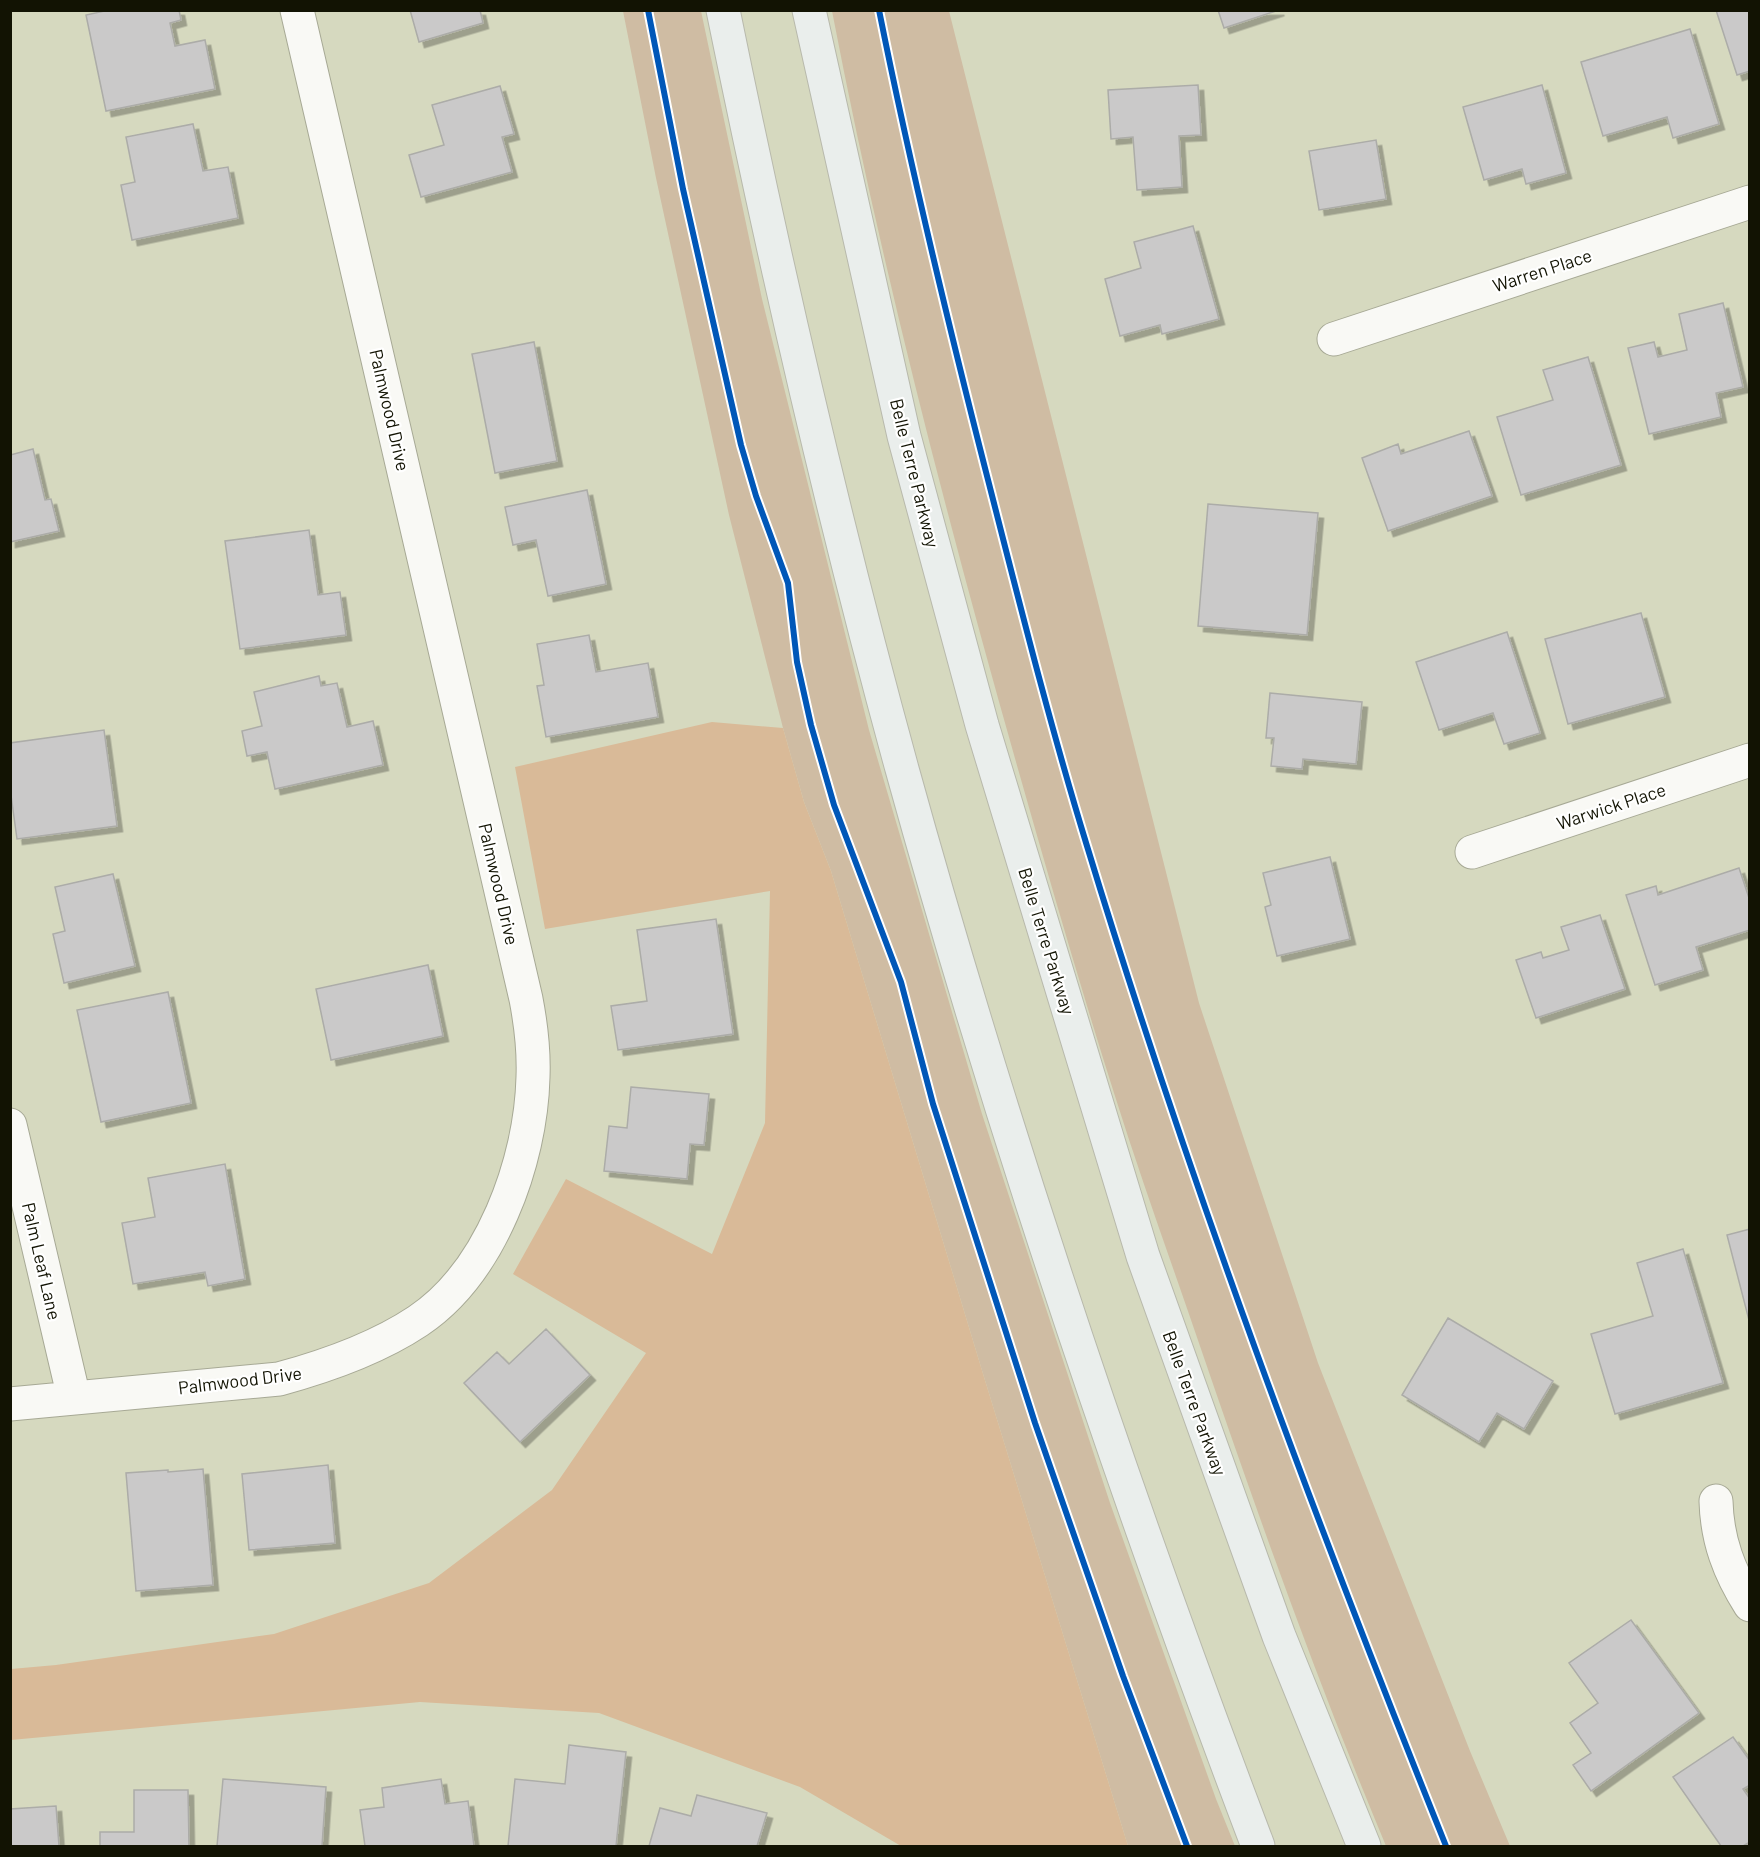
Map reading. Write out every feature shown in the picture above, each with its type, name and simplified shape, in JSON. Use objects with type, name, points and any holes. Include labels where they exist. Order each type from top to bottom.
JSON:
[{"type":"main road","points":[[723,10],[767,223],[851,576],[903,770],[957,956],[1050,1260],[1110,1439],[1258,1846]]},
{"type":"main road","name":"Belle Terre Parkway","points":[[809,10],[904,436],[981,725],[1143,1256],[1279,1636],[1364,1846]]},
{"type":"street","name":"Palmwood Drive","points":[[10,1404],[279,1379],[347,1358],[418,1321],[444,1300],[465,1278],[482,1253],[506,1205],[521,1154],[531,1103],[533,1052],[526,999],[297,10]]},
{"type":"street","name":"Warren Place","points":[[1334,339],[1749,202]]},
{"type":"street","name":"Warwick Place","points":[[1472,852],[1749,760]]},
{"type":"street","name":"Palm Leaf Lane","points":[[10,1125],[74,1398]]},
{"type":"street","points":[[1716,1501],[1718,1529],[1724,1555],[1749,1605]]},
{"type":"shaded area","points":[[623,11],[701,11],[762,299],[869,730],[982,1114],[1110,1503],[1235,1846],[1128,1846],[831,871],[804,802],[783,728],[729,515],[656,178]]},
{"type":"shaded area","points":[[832,11],[949,11],[1199,1003],[1318,1363],[1470,1751],[1510,1846],[1386,1846],[1289,1599],[1135,1157],[1041,851],[966,581],[917,392],[872,202]]},
{"type":"shaded area","points":[[712,722],[783,728],[804,802],[831,871],[1128,1846],[901,1846],[800,1787],[599,1713],[420,1702],[11,1740],[11,1669],[56,1665],[274,1634],[429,1583],[552,1490],[646,1353],[513,1274],[566,1179],[712,1254],[765,1123],[770,891],[545,929],[515,767]]},
{"type":"building","points":[[109,10],[179,10],[181,20],[170,23],[175,46],[205,40],[215,89],[106,111],[86,15]]},
{"type":"building","points":[[410,10],[480,10],[483,23],[419,42]]},
{"type":"building","points":[[1218,10],[1279,10],[1224,28]]},
{"type":"building","points":[[1716,10],[1750,10],[1750,71],[1737,75]]},
{"type":"building","points":[[1690,29],[1719,124],[1673,138],[1667,117],[1603,136],[1581,62]]},
{"type":"building","points":[[1198,85],[1201,135],[1179,136],[1182,187],[1137,190],[1133,137],[1111,139],[1108,90]]},
{"type":"building","points":[[1542,85],[1566,173],[1526,184],[1522,169],[1484,180],[1463,107]]},
{"type":"building","points":[[500,86],[514,134],[502,137],[512,172],[421,197],[409,155],[444,145],[432,105]]},
{"type":"building","points":[[193,124],[203,171],[228,167],[238,218],[132,240],[121,185],[135,182],[126,137]]},
{"type":"building","points":[[1376,140],[1386,199],[1319,210],[1309,151]]},
{"type":"building","points":[[1193,226],[1219,319],[1162,334],[1160,325],[1120,336],[1105,279],[1141,268],[1134,242]]},
{"type":"building","points":[[1723,303],[1743,387],[1716,393],[1721,417],[1649,434],[1628,348],[1654,342],[1658,357],[1687,350],[1679,314]]},
{"type":"building","points":[[534,342],[557,461],[495,473],[472,354]]},
{"type":"building","points":[[1588,357],[1621,465],[1521,495],[1497,417],[1553,400],[1543,370]]},
{"type":"building","points":[[1469,431],[1492,496],[1388,531],[1362,458],[1398,444],[1401,454]]},
{"type":"building","points":[[33,449],[45,500],[51,499],[59,531],[10,542],[10,455]]},
{"type":"building","points":[[587,490],[606,584],[548,596],[536,540],[513,545],[505,507]]},
{"type":"building","points":[[1208,504],[1318,513],[1307,635],[1198,626]]},
{"type":"building","points":[[309,530],[318,595],[340,592],[346,635],[240,649],[225,541]]},
{"type":"building","points":[[1641,613],[1665,697],[1568,724],[1545,639]]},
{"type":"building","points":[[1507,632],[1540,733],[1504,744],[1493,713],[1439,730],[1416,662]]},
{"type":"building","points":[[589,635],[596,672],[648,663],[658,717],[546,737],[537,686],[544,685],[537,644]]},
{"type":"building","points":[[319,676],[321,686],[337,683],[347,727],[373,721],[383,765],[275,789],[267,752],[247,756],[242,731],[262,726],[254,692]]},
{"type":"building","points":[[1270,693],[1362,702],[1356,764],[1303,759],[1302,769],[1271,766],[1274,738],[1266,738]]},
{"type":"building","points":[[104,730],[117,826],[17,839],[10,788],[10,743]]},
{"type":"building","points":[[1330,857],[1350,939],[1277,956],[1265,907],[1271,905],[1263,873]]},
{"type":"building","points":[[1739,868],[1750,901],[1750,930],[1696,947],[1703,970],[1655,985],[1626,895],[1656,886],[1658,895]]},
{"type":"building","points":[[113,874],[135,966],[64,983],[53,934],[65,931],[55,887]]},
{"type":"building","points":[[1600,915],[1625,989],[1536,1018],[1516,960],[1541,952],[1543,958],[1569,950],[1561,927]]},
{"type":"building","points":[[716,919],[733,1034],[618,1050],[611,1006],[647,1001],[637,930]]},
{"type":"building","points":[[428,965],[443,1036],[331,1060],[316,989]]},
{"type":"building","points":[[168,992],[191,1103],[101,1122],[77,1010]]},
{"type":"building","points":[[631,1087],[709,1094],[704,1145],[690,1144],[687,1179],[604,1171],[609,1126],[627,1128]]},
{"type":"building","points":[[225,1164],[245,1279],[208,1286],[205,1272],[133,1284],[122,1223],[155,1217],[148,1178]]},
{"type":"building","points":[[1750,1229],[1750,1324],[1727,1235]]},
{"type":"building","points":[[1683,1249],[1723,1383],[1615,1414],[1591,1334],[1653,1316],[1637,1263]]},
{"type":"building","points":[[1448,1318],[1553,1381],[1524,1429],[1497,1413],[1479,1442],[1402,1395]]},
{"type":"building","points":[[546,1329],[590,1375],[520,1442],[464,1383],[497,1352],[509,1364]]},
{"type":"building","points":[[328,1465],[335,1543],[249,1550],[242,1474]]},
{"type":"building","points":[[203,1469],[213,1585],[136,1591],[126,1473]]},
{"type":"building","points":[[1631,1620],[1699,1713],[1591,1791],[1573,1765],[1591,1753],[1570,1723],[1598,1703],[1569,1663]]},
{"type":"building","points":[[1733,1737],[1750,1761],[1750,1785],[1743,1789],[1750,1799],[1750,1842],[1743,1846],[1721,1846],[1673,1777]]},
{"type":"building","points":[[569,1745],[626,1752],[616,1846],[508,1846],[515,1779],[565,1784]]},
{"type":"building","points":[[223,1779],[326,1787],[322,1846],[217,1846]]},
{"type":"building","points":[[441,1779],[445,1804],[468,1801],[474,1846],[365,1846],[360,1810],[384,1807],[382,1788]]},
{"type":"building","points":[[134,1790],[188,1790],[189,1846],[100,1846],[100,1832],[134,1832]]},
{"type":"building","points":[[697,1795],[767,1813],[757,1846],[649,1846],[660,1808],[691,1816]]},
{"type":"building","points":[[56,1806],[59,1846],[10,1846],[10,1809]]},
{"type":"cycle path","points":[[648,10],[683,189],[741,445],[756,496],[788,583],[797,662],[811,725],[834,805],[901,982],[933,1104],[1035,1423],[1123,1676],[1187,1846]]},
{"type":"cycle path","points":[[879,10],[916,184],[971,415],[1034,659],[1087,846],[1211,1225],[1349,1599],[1446,1846]]}]
